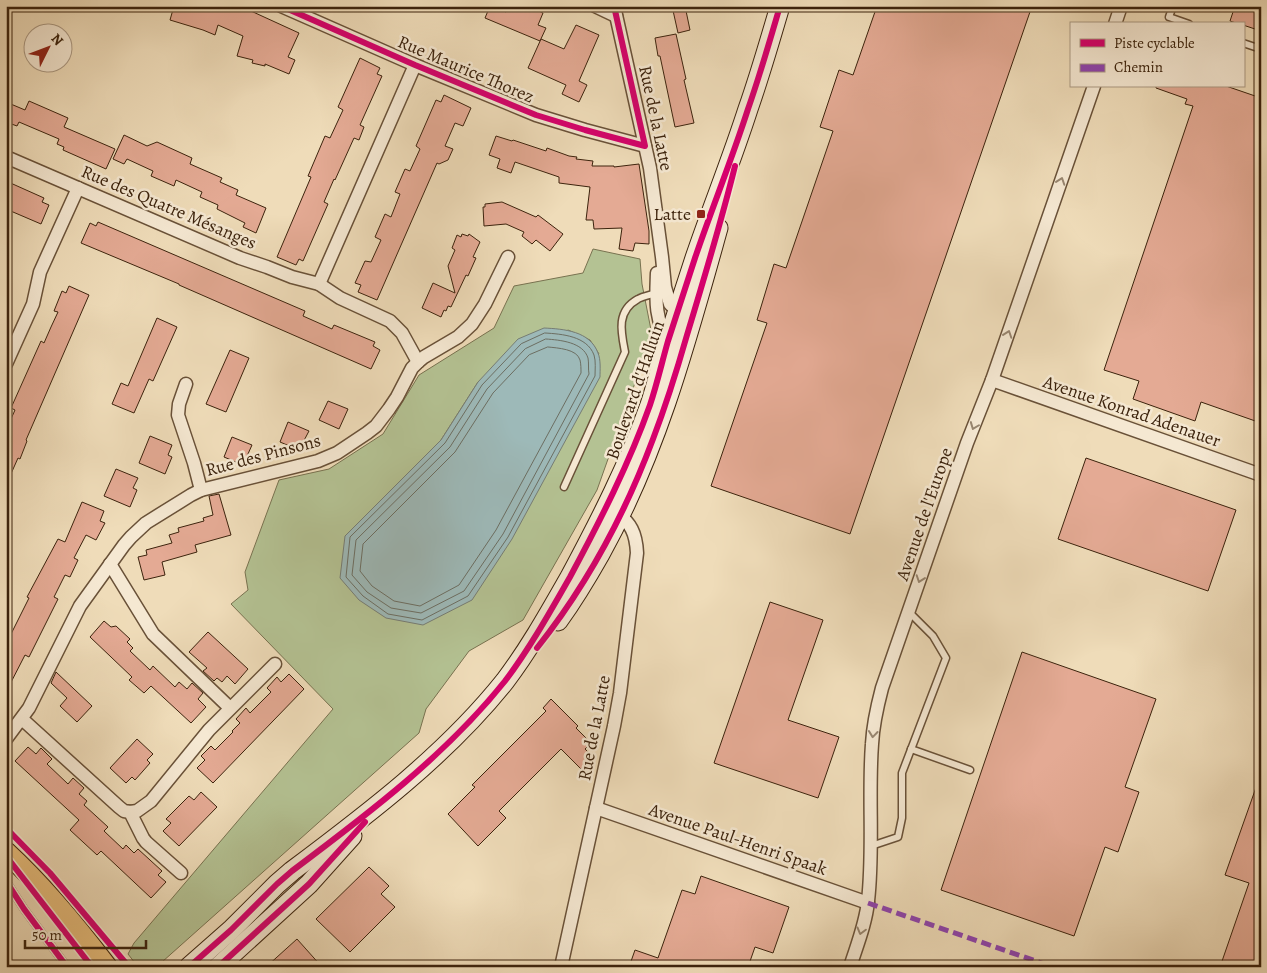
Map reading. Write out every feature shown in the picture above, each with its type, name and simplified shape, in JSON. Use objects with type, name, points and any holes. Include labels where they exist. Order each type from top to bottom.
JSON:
[{"type":"main road","name":"Boulevard d'Halluin","points":[[614,510],[641,470],[682,354],[684,319],[732,179],[748,110],[780,6]]},
{"type":"main road","name":"Boulevard d'Halluin","points":[[189,967],[292,871],[389,796],[449,742],[531,655],[564,612],[586,577],[614,510],[669,340],[684,319]]},
{"type":"main road","name":"Boulevard d'Halluin","points":[[218,967],[309,884],[389,796]]},
{"type":"main road","points":[[6,852],[47,892],[107,967]]},
{"type":"main road","points":[[6,856],[92,967]]},
{"type":"street","name":"Rue Maurice Thorez","points":[[281,6],[415,65],[536,115],[646,146]]},
{"type":"street","points":[[595,6],[615,11]]},
{"type":"street","points":[[1116,22],[1122,6]]},
{"type":"street","name":"Rue de la Latte","points":[[615,11],[646,146],[655,199],[665,287],[670,304],[684,319]]},
{"type":"street","points":[[319,284],[415,65]]},
{"type":"street","name":"Avenue de l'Europe","points":[[850,967],[868,903],[871,846],[872,746],[882,688],[1093,88]]},
{"type":"street","name":"Rue des Quatre Mésanges","points":[[6,157],[240,258],[292,277],[319,284],[340,298],[390,321],[402,333],[418,362]]},
{"type":"street","points":[[6,364],[33,304],[40,272],[78,188]]},
{"type":"street","name":"Rue de la Latte","points":[[659,238],[656,303],[660,322],[669,340],[682,354]]},
{"type":"street","name":"Rue des Pinsons","points":[[6,739],[35,698],[77,612],[131,537],[146,523],[201,490],[318,461],[337,453],[376,426],[389,410],[412,368],[424,357],[458,337],[472,324],[485,304],[508,257]]},
{"type":"street","name":"Avenue Konrad Adenauer","points":[[992,380],[1261,475]]},
{"type":"street","name":"Rue des Pinsons","points":[[186,384],[179,404],[178,415],[201,490]]},
{"type":"street","name":"Rue de la Latte","points":[[562,967],[614,726],[637,553],[635,536],[629,524],[614,510]]},
{"type":"street","points":[[110,564],[153,634],[230,708]]},
{"type":"street","points":[[22,718],[118,807],[124,811],[137,811],[151,801],[209,730],[275,664]]},
{"type":"street","name":"Avenue Paul-Henri Spaak","points":[[596,808],[868,903]]},
{"type":"street","points":[[130,812],[142,838],[181,873]]},
{"type":"lane","points":[[1173,6],[1170,17],[1184,22]]},
{"type":"lane","points":[[1244,43],[1261,49]]},
{"type":"lane","points":[[564,487],[625,352],[621,318],[629,306],[637,300],[656,293]]},
{"type":"lane","points":[[871,846],[898,837],[902,818],[902,773],[946,658],[933,636],[908,611]]},
{"type":"lane","points":[[911,749],[970,770]]},
{"type":"lane","points":[[6,881],[24,909],[67,967]]},
{"type":"green space","points":[[593,249],[640,259],[642,284],[652,335],[597,490],[523,620],[469,651],[426,709],[419,733],[162,962],[153,967],[138,967],[128,954],[134,943],[333,709],[231,604],[248,590],[245,572],[279,480],[329,469],[383,434],[419,375],[494,328],[514,286],[583,273]],"holes":[[[568,330],[590,340],[599,354],[345,536],[441,440],[478,382]]]},
{"type":"water","points":[[544,328],[576,333],[589,340],[599,356],[600,377],[512,539],[472,600],[423,625],[386,618],[359,600],[340,578],[345,536],[441,440],[478,382],[518,339]]},
{"type":"building","points":[[174,6],[240,6],[299,33],[288,57],[295,60],[289,74],[265,64],[265,66],[252,63],[253,60],[237,56],[243,36],[218,25],[215,35],[170,20]]},
{"type":"building","points":[[490,6],[506,12],[508,6],[528,6],[543,13],[538,25],[546,28],[540,41],[485,18]]},
{"type":"building","points":[[672,6],[685,6],[690,30],[678,33]]},
{"type":"building","points":[[877,6],[1032,6],[850,534],[711,486],[767,323],[757,320],[774,264],[786,268],[833,131],[820,127],[839,70],[853,75]]},
{"type":"building","points":[[1235,6],[1261,6],[1261,31],[1244,25],[1244,22],[1230,21]]},
{"type":"building","points":[[576,25],[599,35],[579,81],[587,85],[579,102],[562,94],[566,85],[528,68],[541,39],[564,49]]},
{"type":"building","points":[[676,34],[694,123],[675,127],[655,38]]},
{"type":"building","points":[[360,58],[380,68],[377,74],[382,76],[360,125],[364,127],[359,140],[354,138],[324,202],[328,204],[303,261],[299,259],[296,265],[277,257],[311,177],[308,176],[325,136],[330,138],[343,110],[338,107]]},
{"type":"building","points":[[1156,88],[1232,88],[1261,98],[1261,423],[1201,402],[1195,421],[1133,399],[1139,381],[1104,370],[1193,106],[1185,104],[1187,99]]},
{"type":"building","points":[[444,95],[471,108],[463,126],[455,123],[445,146],[453,149],[448,160],[437,163],[377,300],[358,292],[361,285],[355,283],[365,261],[371,262],[381,240],[375,237],[385,214],[391,217],[400,194],[395,192],[405,169],[410,171],[420,149],[416,146],[436,100],[441,102]]},
{"type":"building","points":[[29,101],[68,118],[64,127],[115,149],[106,169],[63,150],[64,147],[57,144],[59,139],[19,122],[17,126],[6,122],[6,102],[25,110]]},
{"type":"building","points":[[124,135],[147,146],[157,142],[192,158],[190,164],[222,178],[220,182],[238,190],[236,195],[266,208],[256,233],[243,227],[245,223],[217,209],[218,205],[200,197],[202,192],[176,180],[174,186],[151,176],[153,171],[127,159],[124,164],[113,159]]},
{"type":"building","points":[[496,136],[546,151],[547,148],[577,157],[576,159],[593,161],[592,166],[614,167],[639,164],[649,231],[649,244],[635,243],[633,251],[619,249],[622,228],[594,229],[593,220],[586,220],[590,187],[559,183],[559,177],[515,162],[511,173],[497,168],[500,159],[489,155]]},
{"type":"building","points":[[6,181],[44,198],[42,202],[49,205],[41,224],[6,209]]},
{"type":"building","points":[[502,202],[536,217],[538,215],[563,234],[550,251],[536,240],[532,244],[522,236],[524,232],[506,224],[484,226],[483,207],[485,207],[485,204]]},
{"type":"building","points":[[98,222],[305,311],[303,316],[332,329],[334,325],[375,342],[373,346],[380,350],[371,369],[81,243],[90,223],[96,226]]},
{"type":"building","points":[[462,234],[468,236],[469,234],[480,242],[473,257],[476,258],[451,307],[448,306],[446,311],[444,310],[441,317],[422,308],[433,283],[455,293],[448,266],[455,250],[452,248],[457,235],[461,237]]},
{"type":"building","points":[[69,286],[89,295],[26,440],[20,459],[18,458],[6,485],[6,430],[15,410],[11,408],[41,341],[44,343],[58,312],[54,311],[62,291],[66,293]]},
{"type":"building","points":[[157,318],[177,327],[153,381],[149,379],[134,413],[112,404],[121,383],[128,386]]},
{"type":"building","points":[[230,350],[249,358],[226,412],[206,404]]},
{"type":"building","points":[[328,401],[348,409],[339,429],[319,420]]},
{"type":"building","points":[[288,422],[309,431],[299,450],[280,442]]},
{"type":"building","points":[[150,436],[172,445],[168,455],[172,457],[165,474],[139,463]]},
{"type":"building","points":[[232,437],[252,445],[243,465],[224,457]]},
{"type":"building","points":[[1086,458],[1236,510],[1208,591],[1058,539]]},
{"type":"building","points":[[116,469],[138,478],[133,488],[137,490],[130,507],[104,496]]},
{"type":"building","points":[[219,494],[231,535],[195,545],[197,552],[162,562],[165,575],[144,580],[138,557],[147,555],[146,550],[172,543],[169,535],[179,532],[178,528],[204,521],[203,518],[213,515],[209,496]]},
{"type":"building","points":[[82,502],[104,511],[100,521],[105,523],[96,540],[86,535],[74,558],[78,560],[70,577],[65,575],[54,597],[58,599],[29,657],[25,655],[6,692],[6,644],[29,598],[27,597],[58,539],[65,542]]},
{"type":"building","points":[[770,602],[823,620],[788,720],[839,737],[818,798],[714,763]]},
{"type":"building","points":[[104,621],[111,627],[116,626],[130,639],[127,642],[133,648],[130,651],[150,670],[153,666],[175,687],[179,682],[187,689],[192,683],[203,693],[198,699],[206,707],[191,723],[151,686],[144,693],[129,680],[132,677],[90,637]]},
{"type":"building","points":[[208,632],[248,669],[235,684],[227,676],[222,682],[217,678],[214,681],[203,671],[207,668],[189,652]]},
{"type":"building","points":[[1022,652],[1156,699],[1125,787],[1139,792],[1118,852],[1105,847],[1074,936],[941,890]]},
{"type":"building","points":[[56,672],[92,706],[77,722],[60,706],[67,698],[51,683]]},
{"type":"building","points":[[289,674],[304,689],[213,783],[197,768],[205,760],[201,756],[211,746],[215,750],[233,732],[240,723],[236,719],[246,708],[250,713],[271,692],[267,688],[277,677],[281,682]]},
{"type":"building","points":[[551,699],[578,726],[576,728],[591,743],[585,749],[590,754],[585,773],[561,749],[499,811],[506,818],[478,846],[448,814],[475,787],[472,785],[546,711],[543,708]]},
{"type":"building","points":[[137,739],[153,754],[147,760],[150,763],[135,780],[132,777],[126,783],[110,768]]},
{"type":"building","points":[[28,747],[36,754],[41,748],[52,759],[47,764],[68,784],[73,778],[84,788],[79,794],[87,801],[84,805],[108,827],[104,831],[123,849],[126,845],[134,853],[138,849],[162,871],[158,875],[166,882],[151,898],[101,851],[97,855],[70,830],[79,820],[15,761]]},
{"type":"building","points":[[1259,779],[1261,779],[1261,967],[1220,967],[1249,883],[1225,875]]},
{"type":"building","points":[[201,792],[217,807],[179,846],[163,831],[171,823],[166,819],[189,796],[194,800]]},
{"type":"building","points":[[369,867],[389,886],[381,894],[395,907],[350,952],[316,919]]},
{"type":"building","points":[[701,876],[789,907],[773,953],[755,947],[748,967],[629,967],[635,950],[658,958],[682,890],[695,894]]},
{"type":"building","points":[[297,939],[322,967],[266,967]]},
{"type":"marked path","points":[[868,903],[1053,967]]},
{"type":"cycle path","points":[[281,6],[415,65],[536,115],[645,146],[614,6]]},
{"type":"cycle path","points":[[189,967],[231,930],[292,871],[405,782],[458,734],[505,681],[539,630],[570,577],[603,514],[642,427],[653,397],[668,341],[695,258],[742,128],[780,6]]},
{"type":"cycle path","points":[[537,648],[588,574],[617,521],[642,467],[675,374],[735,166]]},
{"type":"cycle path","points":[[218,967],[309,884],[365,822]]},
{"type":"cycle path","points":[[6,828],[50,873],[129,967]]},
{"type":"cycle path","points":[[6,856],[92,967]]},
{"type":"cycle path","points":[[6,881],[24,909],[67,967]]},
{"type":"place","name":"Latte","points":[[701,214]]}]
